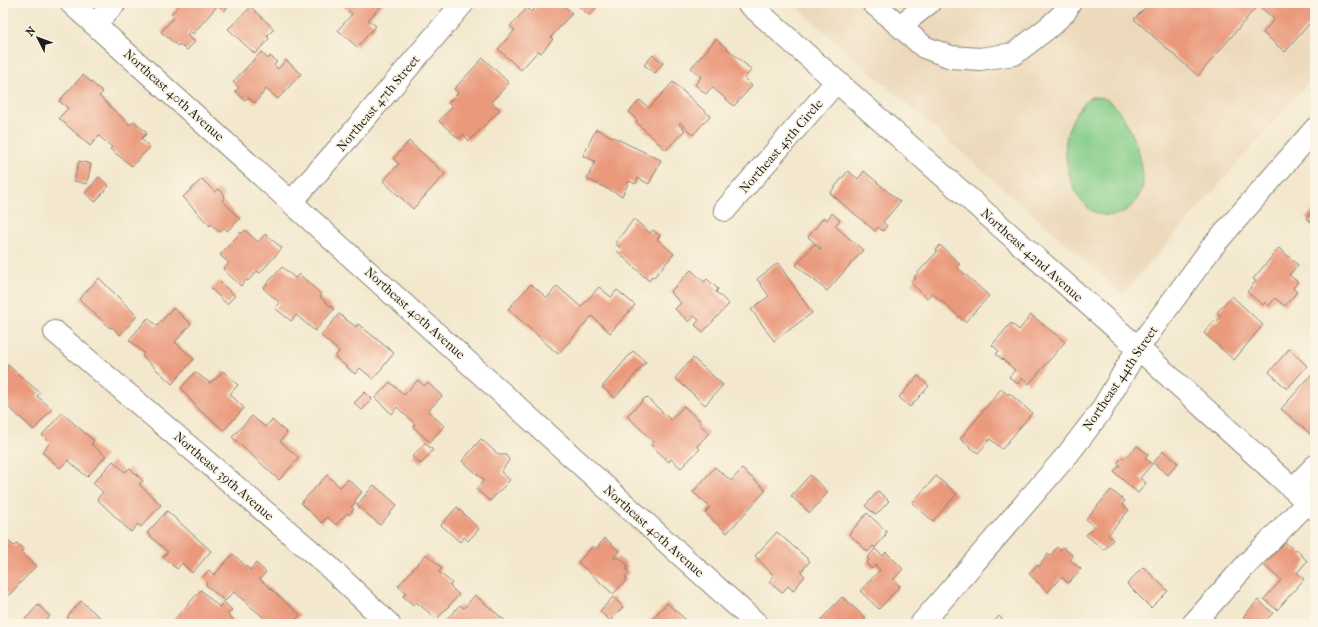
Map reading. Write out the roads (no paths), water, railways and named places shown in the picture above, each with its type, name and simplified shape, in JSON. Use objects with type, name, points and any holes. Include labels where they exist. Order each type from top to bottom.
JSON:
[{"type":"street","name":"Northeast 40th Avenue","points":[[71,3],[292,201],[757,624]]},
{"type":"street","points":[[95,24],[115,3]]},
{"type":"street","name":"Northeast 47th Street","points":[[292,201],[348,138],[463,3]]},
{"type":"street","name":"Northeast 42nd Avenue","points":[[748,3],[1138,348],[1305,500]]},
{"type":"street","points":[[873,3],[924,46],[951,56],[980,60],[1014,54],[1045,31],[1065,12],[1070,3]]},
{"type":"street","points":[[900,26],[928,3]]},
{"type":"street","name":"Northeast 45th Circle","points":[[725,210],[836,82]]},
{"type":"street","name":"Northeast 44th Street","points":[[921,624],[1068,454],[1101,411],[1138,348],[1212,247],[1315,129]]},
{"type":"street","name":"Northeast 39th Avenue","points":[[55,332],[326,564],[389,624]]},
{"type":"street","points":[[1193,624],[1305,500],[1315,466]]}]
